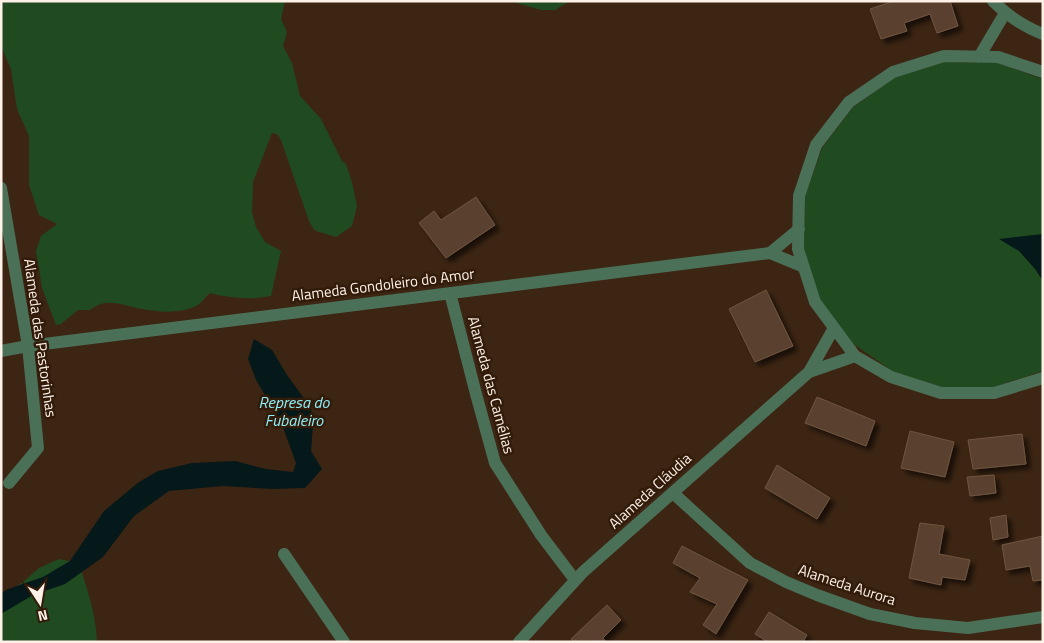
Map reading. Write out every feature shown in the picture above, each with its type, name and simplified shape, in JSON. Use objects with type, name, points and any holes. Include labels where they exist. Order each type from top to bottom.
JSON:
[{"type":"street","points":[[993,1],[1005,13],[1034,31],[1043,34]]},
{"type":"street","points":[[979,57],[1005,13]]},
{"type":"street","points":[[1043,72],[998,57],[944,56],[893,72],[849,102],[816,145],[799,196],[798,249],[815,302],[855,356],[891,377],[941,393],[994,393],[1043,378]]},
{"type":"street","name":"Alameda das Pastorinhas","points":[[1,188],[28,346],[38,448],[9,483]]},
{"type":"street","points":[[770,253],[799,229]]},
{"type":"street","name":"Alameda Gondoleiro do Amor","points":[[1,351],[28,346],[770,253],[804,267]]},
{"type":"street","name":"Alameda das Camélias","points":[[450,293],[494,463],[541,536],[575,580]]},
{"type":"street","points":[[809,372],[834,328]]},
{"type":"street","points":[[809,372],[855,356]]},
{"type":"street","name":"Alameda Cláudia","points":[[525,640],[575,580],[809,372]]},
{"type":"street","name":"Alameda Aurora","points":[[672,492],[750,563],[809,592],[870,614],[915,623],[968,628],[1043,617]]},
{"type":"street","points":[[284,554],[344,642]]},
{"type":"green space","points":[[1,1],[285,1],[281,19],[287,32],[283,46],[292,63],[300,96],[321,119],[342,161],[346,164],[357,206],[352,226],[336,237],[316,231],[313,228],[281,140],[277,134],[272,133],[253,182],[252,212],[256,227],[265,242],[281,251],[271,296],[240,298],[210,293],[196,306],[169,312],[109,303],[90,310],[78,310],[61,324],[56,325],[42,288],[36,251],[41,236],[57,224],[39,215],[29,185],[29,136],[17,109],[11,69],[1,46]]},
{"type":"green space","points":[[510,1],[570,1],[556,10],[541,10]]},
{"type":"green space","points":[[945,62],[997,63],[1043,79],[1043,371],[993,387],[942,387],[894,372],[852,343],[820,299],[804,248],[805,197],[822,148],[853,107],[896,77]]},
{"type":"green space","points":[[59,559],[79,563],[93,612],[97,642],[1,642],[1,596],[23,582],[39,568]]},
{"type":"water","points":[[1043,234],[1043,281],[1019,251],[999,239]]},
{"type":"water","name":"Represa do Fubaleiro","points":[[254,339],[272,350],[287,375],[311,408],[313,426],[311,451],[322,469],[305,488],[272,489],[223,486],[169,491],[134,516],[103,557],[65,584],[33,595],[1,614],[1,593],[43,577],[70,561],[104,511],[139,482],[158,471],[192,463],[235,461],[266,469],[293,472],[296,463],[281,422],[256,380],[248,359]]},
{"type":"building","points":[[894,1],[950,1],[958,26],[937,33],[930,14],[904,23],[907,31],[881,39],[870,9]]},
{"type":"building","points":[[476,197],[495,225],[446,258],[419,223],[434,211],[441,220]]},
{"type":"building","points":[[766,290],[793,346],[755,362],[729,309]]},
{"type":"building","points":[[817,397],[875,421],[866,446],[805,423]]},
{"type":"building","points":[[910,431],[954,442],[945,477],[901,468]]},
{"type":"building","points":[[1022,434],[1026,464],[973,469],[968,440]]},
{"type":"building","points":[[777,465],[830,498],[817,519],[765,488]]},
{"type":"building","points":[[994,475],[996,493],[970,496],[967,477]]},
{"type":"building","points":[[1006,515],[1008,537],[993,540],[990,518]]},
{"type":"building","points":[[920,523],[944,526],[939,554],[970,560],[965,580],[942,577],[941,585],[909,578]]},
{"type":"building","points":[[1043,536],[1043,580],[1033,581],[1030,566],[1006,570],[1002,545]]},
{"type":"building","points":[[682,546],[748,580],[716,634],[703,625],[717,604],[690,592],[700,578],[673,563]]},
{"type":"building","points":[[607,605],[621,620],[603,638],[606,642],[574,642],[571,639]]},
{"type":"building","points":[[769,612],[807,635],[803,642],[768,642],[755,634]]}]
